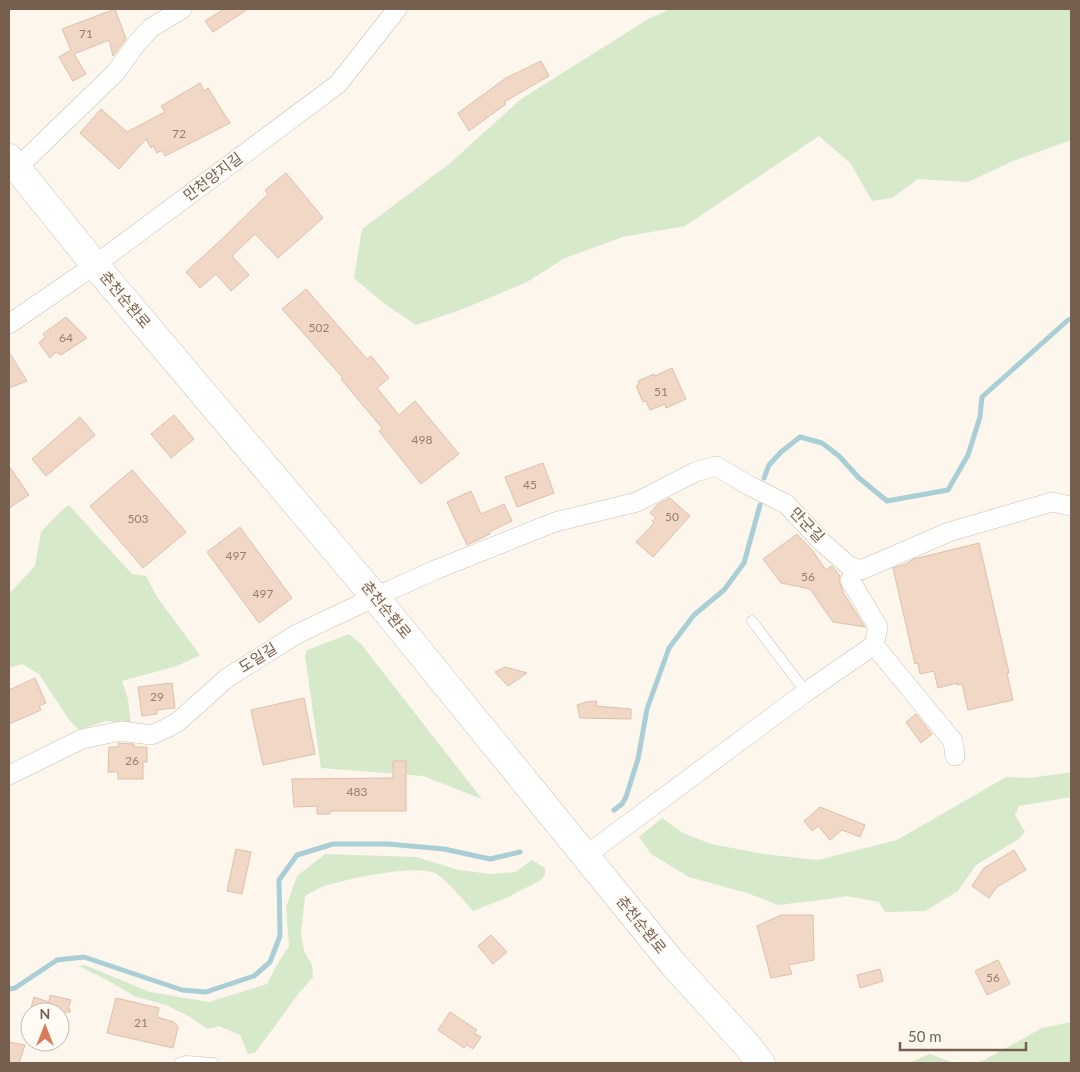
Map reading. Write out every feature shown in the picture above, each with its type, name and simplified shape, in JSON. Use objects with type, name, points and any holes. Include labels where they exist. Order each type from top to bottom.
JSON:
[{"type":"street","points":[[16,170],[116,72],[137,43],[151,28],[182,9]]},
{"type":"street","name":"만천양지길","points":[[9,324],[95,265],[338,84],[397,9]]},
{"type":"street","name":"춘천순환로","points":[[16,170],[375,597],[674,965],[762,1063]]},
{"type":"street","name":"만군길","points":[[516,538],[555,522],[637,502],[695,472],[716,466],[786,504],[841,559],[861,570],[949,532],[1052,502],[1071,506]]},
{"type":"street","name":"도일길","points":[[9,775],[82,739],[122,731],[151,735],[166,729],[179,721],[227,678],[297,634],[435,570],[516,538]]},
{"type":"street","points":[[585,856],[806,692],[874,645],[878,627],[850,580]]},
{"type":"street","points":[[874,645],[953,740],[955,756]]},
{"type":"lane","points":[[752,621],[806,692]]},
{"type":"lane","points":[[179,1063],[186,1061],[213,1063]]},
{"type":"green space","points":[[671,9],[1071,9],[1071,140],[1013,161],[968,182],[918,179],[892,198],[872,201],[851,164],[819,136],[685,226],[623,237],[565,258],[527,282],[463,309],[416,325],[382,302],[354,278],[362,229],[449,164],[521,99],[650,18]]},
{"type":"green space","points":[[69,505],[132,574],[146,576],[157,597],[200,655],[177,666],[122,681],[128,699],[131,724],[106,721],[79,730],[69,720],[39,674],[22,664],[9,668],[9,594],[35,566],[41,532]]},
{"type":"green space","points":[[349,634],[361,644],[482,799],[423,776],[321,768],[305,656],[307,650]]},
{"type":"green space","points":[[1071,772],[1071,797],[1019,806],[1015,815],[1025,832],[1019,839],[976,865],[958,891],[925,911],[885,912],[879,902],[847,896],[778,905],[747,893],[689,877],[651,854],[639,837],[662,818],[683,833],[711,844],[763,854],[818,860],[897,840],[1006,777],[1030,778]]},
{"type":"green space","points":[[325,854],[416,857],[459,870],[490,874],[515,872],[532,860],[545,868],[545,875],[541,880],[506,898],[473,911],[439,875],[425,871],[396,871],[346,880],[322,887],[305,896],[301,932],[304,951],[312,965],[313,977],[255,1053],[248,1054],[240,1035],[219,1026],[207,1029],[192,1018],[166,1005],[134,996],[79,966],[85,965],[150,992],[209,1002],[267,984],[289,946],[286,907],[297,876]]},
{"type":"green space","points":[[1071,1022],[1071,1063],[975,1063],[984,1060],[1042,1028]]},
{"type":"green space","points":[[930,1054],[954,1063],[908,1063]]},
{"type":"building","points":[[115,9],[126,39],[113,56],[109,40],[74,54],[86,74],[73,81],[59,57],[71,50],[62,29]]},
{"type":"building","points":[[224,9],[248,9],[213,32],[205,21]]},
{"type":"building","points":[[541,61],[549,76],[504,102],[506,104],[469,131],[458,113],[506,78]]},
{"type":"building","points":[[200,83],[204,91],[208,88],[230,123],[165,156],[162,150],[157,153],[153,146],[151,148],[146,139],[119,169],[80,133],[101,109],[127,132],[165,112],[161,106]]},
{"type":"building","points":[[286,173],[323,218],[278,258],[255,234],[232,256],[249,275],[231,291],[216,274],[200,288],[186,272],[268,194],[265,190]]},
{"type":"building","points":[[306,289],[367,359],[371,356],[389,378],[377,388],[399,415],[415,401],[459,454],[421,484],[379,431],[382,428],[341,379],[343,378],[282,309]]},
{"type":"building","points":[[66,317],[87,338],[61,355],[56,352],[50,358],[39,343],[45,337],[43,334]]},
{"type":"building","points":[[9,352],[27,381],[9,388]]},
{"type":"building","points":[[672,368],[686,399],[666,408],[665,404],[650,410],[646,401],[643,402],[636,386],[639,384],[638,381]]},
{"type":"building","points":[[174,415],[194,439],[171,458],[151,434]]},
{"type":"building","points":[[80,417],[95,435],[46,476],[32,459]]},
{"type":"building","points":[[543,463],[554,493],[517,507],[505,477]]},
{"type":"building","points":[[9,466],[29,495],[9,508]]},
{"type":"building","points":[[132,470],[186,532],[143,568],[90,506]]},
{"type":"building","points":[[471,491],[481,514],[504,504],[512,521],[467,545],[447,502]]},
{"type":"building","points":[[670,498],[690,516],[653,557],[636,542],[654,523],[652,521],[656,518],[650,513],[658,504]]},
{"type":"building","points":[[240,527],[292,598],[259,623],[207,552]]},
{"type":"building","points":[[797,534],[812,550],[826,570],[832,566],[840,576],[839,581],[844,594],[865,627],[833,622],[810,589],[781,583],[763,559]]},
{"type":"building","points":[[979,543],[1009,673],[1007,673],[1013,700],[968,710],[962,684],[957,685],[957,683],[938,688],[934,671],[920,674],[918,663],[915,664],[893,568],[909,563],[914,559]]},
{"type":"building","points":[[505,667],[527,673],[508,686],[495,672]]},
{"type":"building","points":[[35,678],[46,703],[39,706],[41,710],[9,724],[9,690]]},
{"type":"building","points":[[172,683],[175,708],[157,710],[157,714],[142,716],[138,687]]},
{"type":"building","points":[[304,698],[315,754],[263,765],[251,710]]},
{"type":"building","points":[[597,701],[596,706],[631,709],[631,719],[580,718],[577,705]]},
{"type":"building","points":[[916,714],[932,734],[921,743],[906,722]]},
{"type":"building","points":[[118,743],[134,744],[134,747],[147,747],[147,762],[143,762],[143,779],[118,779],[118,772],[108,772],[109,747],[118,747]]},
{"type":"building","points":[[393,761],[406,761],[406,811],[330,811],[330,814],[317,814],[317,806],[294,807],[292,779],[393,778]]},
{"type":"building","points":[[820,807],[865,825],[860,837],[842,830],[830,840],[818,826],[812,831],[804,821]]},
{"type":"building","points":[[236,849],[251,852],[242,894],[227,891]]},
{"type":"building","points":[[1014,850],[1026,870],[997,887],[989,898],[972,886],[984,868]]},
{"type":"building","points":[[781,915],[813,915],[814,960],[789,965],[792,974],[771,978],[757,926]]},
{"type":"building","points":[[491,935],[507,952],[493,964],[478,946]]},
{"type":"building","points":[[998,960],[1010,984],[987,995],[975,971]]},
{"type":"building","points":[[880,969],[883,981],[860,988],[857,975]]},
{"type":"building","points":[[50,995],[71,1000],[70,1003],[49,1002]]},
{"type":"building","points":[[34,997],[49,1002],[33,1002]]},
{"type":"building","points":[[116,998],[159,1008],[157,1017],[174,1022],[178,1027],[173,1048],[107,1033]]},
{"type":"building","points":[[450,1012],[477,1030],[474,1033],[481,1037],[473,1049],[467,1045],[464,1048],[438,1030]]},
{"type":"building","points":[[9,1042],[20,1044],[20,1052],[23,1052],[19,1063],[9,1063]]},
{"type":"waterway","points":[[764,478],[769,465],[781,452],[800,437],[822,443],[839,456],[859,478],[887,501],[948,490],[968,455],[980,417],[982,397],[1071,319]]},
{"type":"waterway","points":[[614,810],[622,804],[626,797],[638,759],[647,709],[669,648],[694,615],[724,590],[744,563],[760,505]]},
{"type":"waterway","points":[[9,989],[15,988],[57,960],[84,957],[182,990],[206,992],[254,976],[270,962],[280,936],[279,880],[297,855],[333,844],[388,844],[444,849],[490,859],[520,852]]}]
